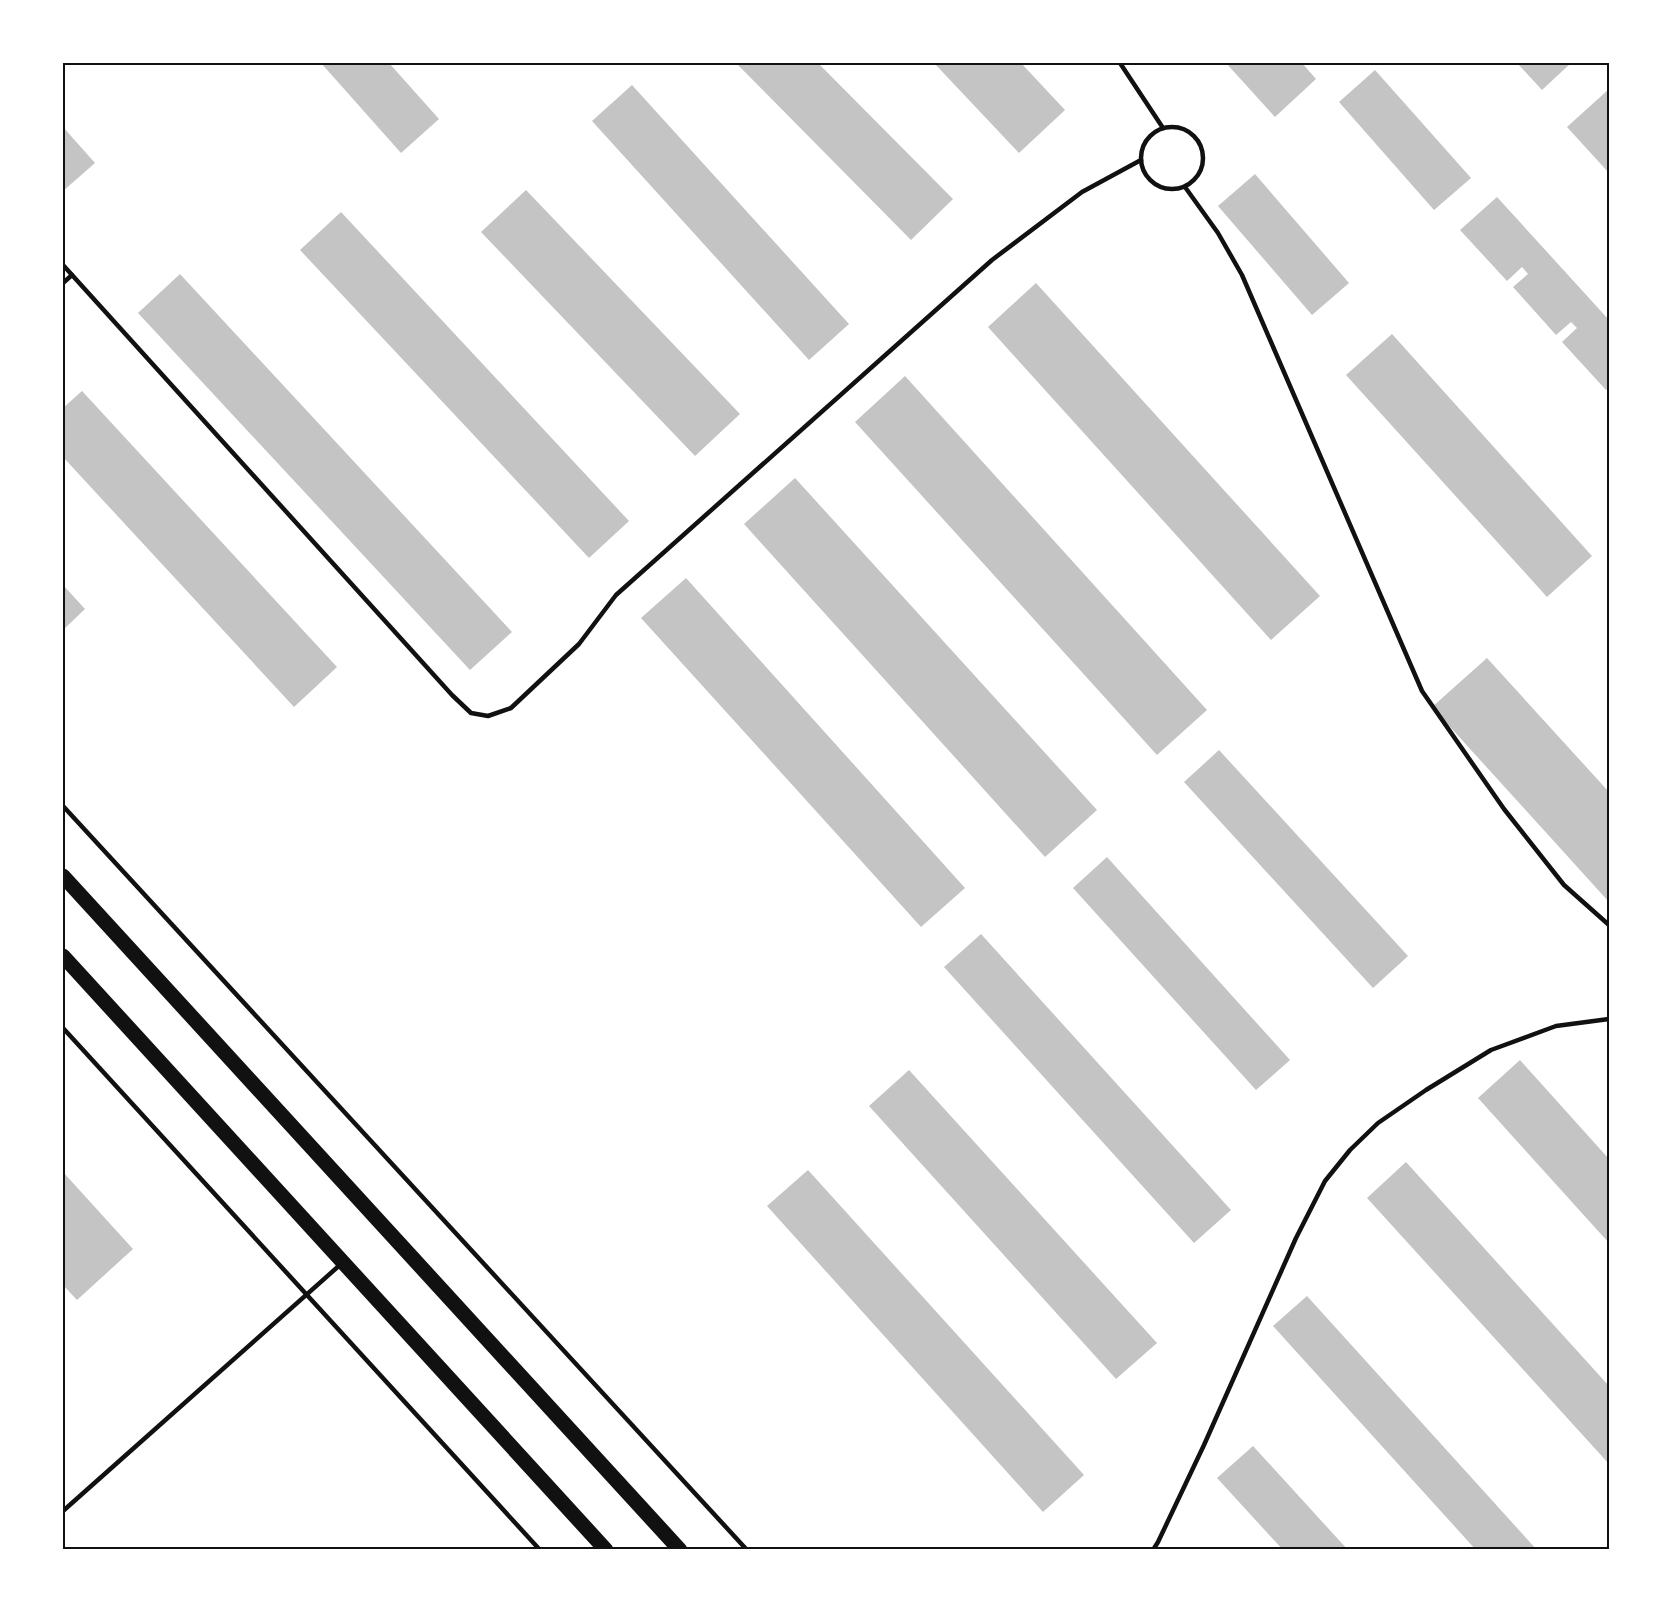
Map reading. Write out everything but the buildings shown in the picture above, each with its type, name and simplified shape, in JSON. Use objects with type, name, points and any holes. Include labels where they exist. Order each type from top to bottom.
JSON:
[{"type":"main road","points":[[63,876],[680,1550]]},
{"type":"main road","points":[[63,956],[606,1550]]},
{"type":"lane","points":[[1120,63],[1163,128]]},
{"type":"lane","points":[[1176,127],[1189,131],[1198,139],[1202,149],[1204,161],[1201,172],[1185,187],[1174,190],[1154,184],[1144,174],[1141,160],[1143,146],[1150,135],[1163,128],[1176,127]]},
{"type":"lane","points":[[63,265],[452,695],[471,713],[488,716],[511,708],[579,644],[616,595],[992,260],[1082,192],[1141,160]]},
{"type":"lane","points":[[1185,187],[1218,233],[1242,275],[1422,691],[1504,809],[1557,876],[1609,926]]},
{"type":"lane","points":[[63,283],[72,275]]},
{"type":"lane","points":[[63,806],[747,1550]]},
{"type":"lane","points":[[1153,1550],[1204,1445],[1296,1238],[1325,1181],[1350,1150],[1378,1123],[1491,1050],[1556,1026],[1609,1019]]},
{"type":"lane","points":[[63,1028],[540,1550]]},
{"type":"lane","points":[[63,1511],[343,1263]]}]
